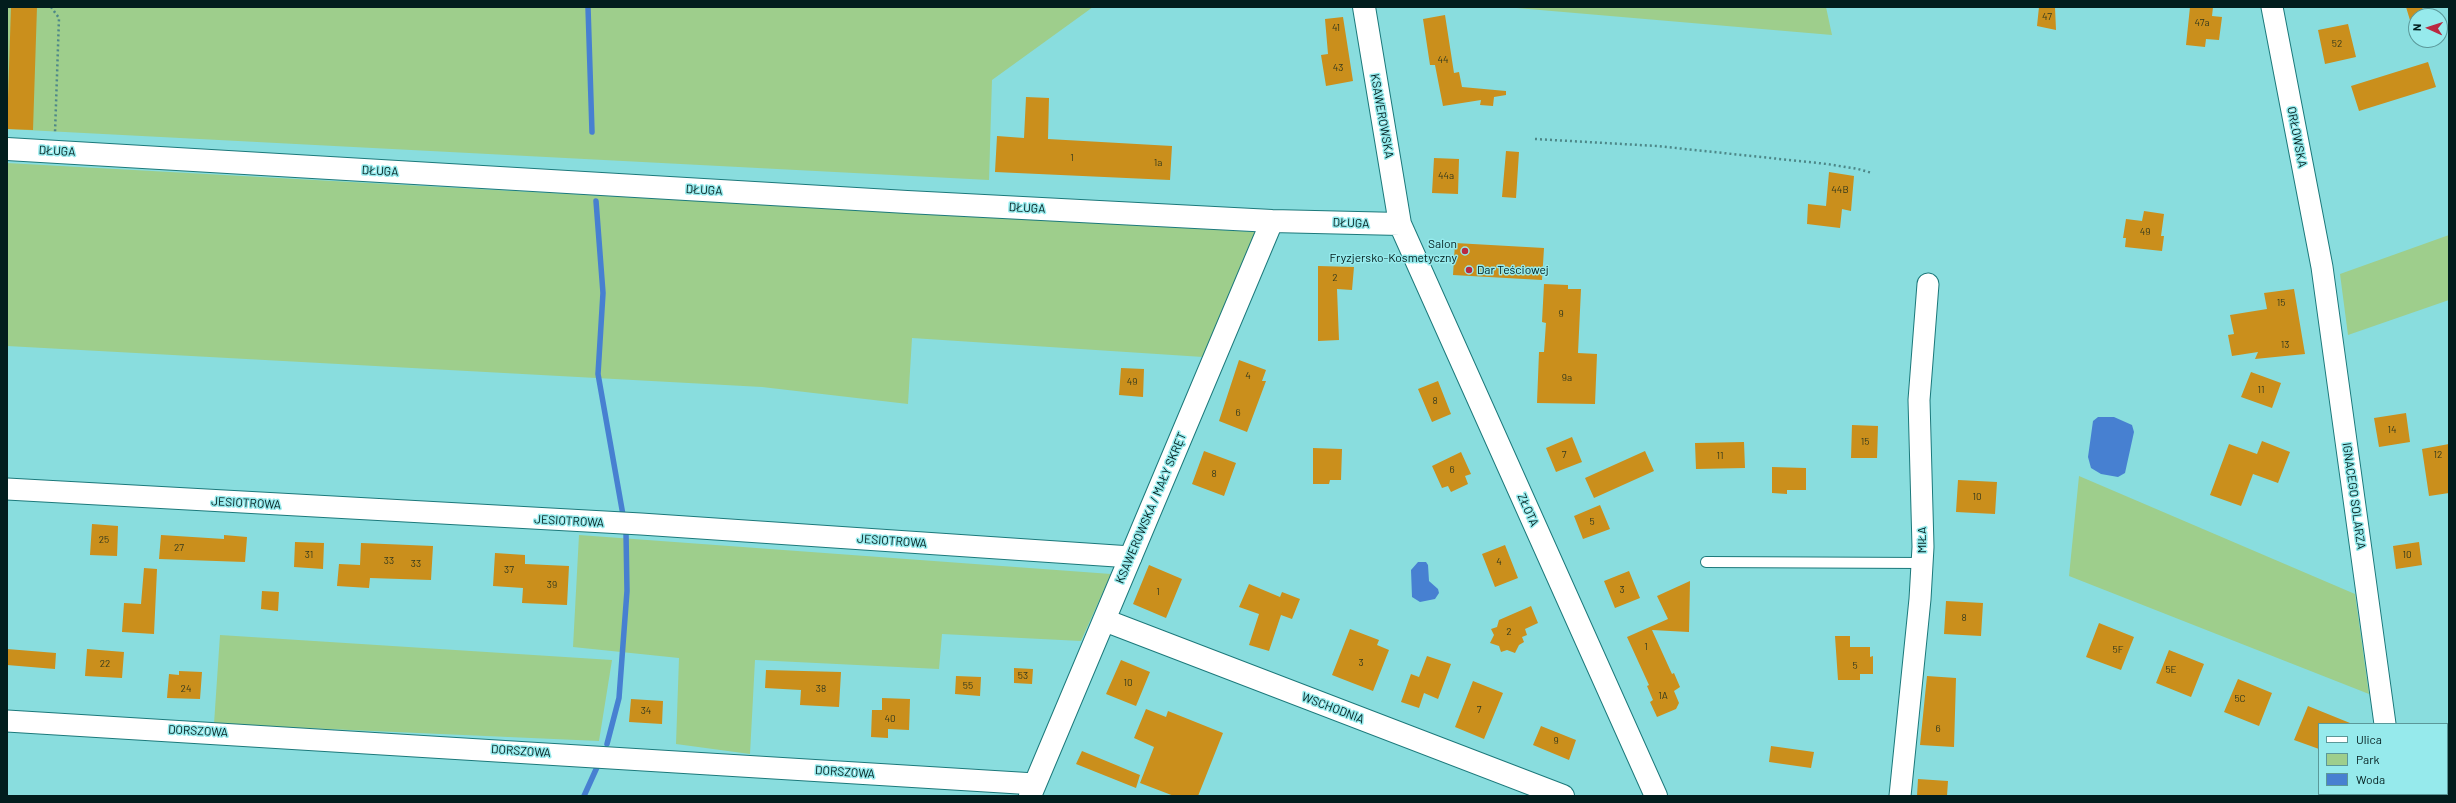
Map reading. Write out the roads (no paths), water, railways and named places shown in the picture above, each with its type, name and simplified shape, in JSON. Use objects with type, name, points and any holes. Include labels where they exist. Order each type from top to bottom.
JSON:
[{"type":"street","name":"KSAWEROWSKA","points":[[1364,7],[1400,224]]},
{"type":"street","name":"ORŁOWSKA","points":[[2272,7],[2322,267]]},
{"type":"street","name":"DŁUGA","points":[[7,149],[891,201],[1272,220],[1400,224]]},
{"type":"street","name":"KSAWEROWSKA / MAŁY SKRĘT","points":[[1033,790],[1272,220]]},
{"type":"street","name":"ZŁOTA","points":[[1400,224],[1656,796]]},
{"type":"street","name":"IGNACEGO SOLARZA","points":[[2322,267],[2385,723]]},
{"type":"street","name":"MIŁA","points":[[1900,796],[1922,562],[1919,400],[1928,284]]},
{"type":"street","name":"JESIOTROWA","points":[[7,489],[641,524],[1131,557]]},
{"type":"street","name":"WSCHODNIA","points":[[1104,620],[1563,796]]},
{"type":"street","name":"DORSZOWA","points":[[7,721],[1033,790]]},
{"type":"lane","points":[[1706,562],[1922,562]]},
{"type":"water","points":[[2098,417],[2114,417],[2132,425],[2134,432],[2125,473],[2118,477],[2101,474],[2091,468],[2088,457],[2093,421]]},
{"type":"water","points":[[1418,562],[1426,562],[1428,565],[1429,581],[1438,589],[1439,593],[1435,599],[1420,602],[1412,597],[1411,570]]},
{"type":"waterway","points":[[588,7],[592,132]]},
{"type":"waterway","points":[[596,201],[603,293],[598,374],[623,515]]},
{"type":"waterway","points":[[607,744],[619,698],[627,591],[626,533]]},
{"type":"waterway","points":[[584,796],[598,765]]},
{"type":"place","name":"Salon Fryzjersko-Kosmetyczny","points":[[1465,251]]},
{"type":"place","name":"Dar Teściowej","points":[[1469,270]]}]
